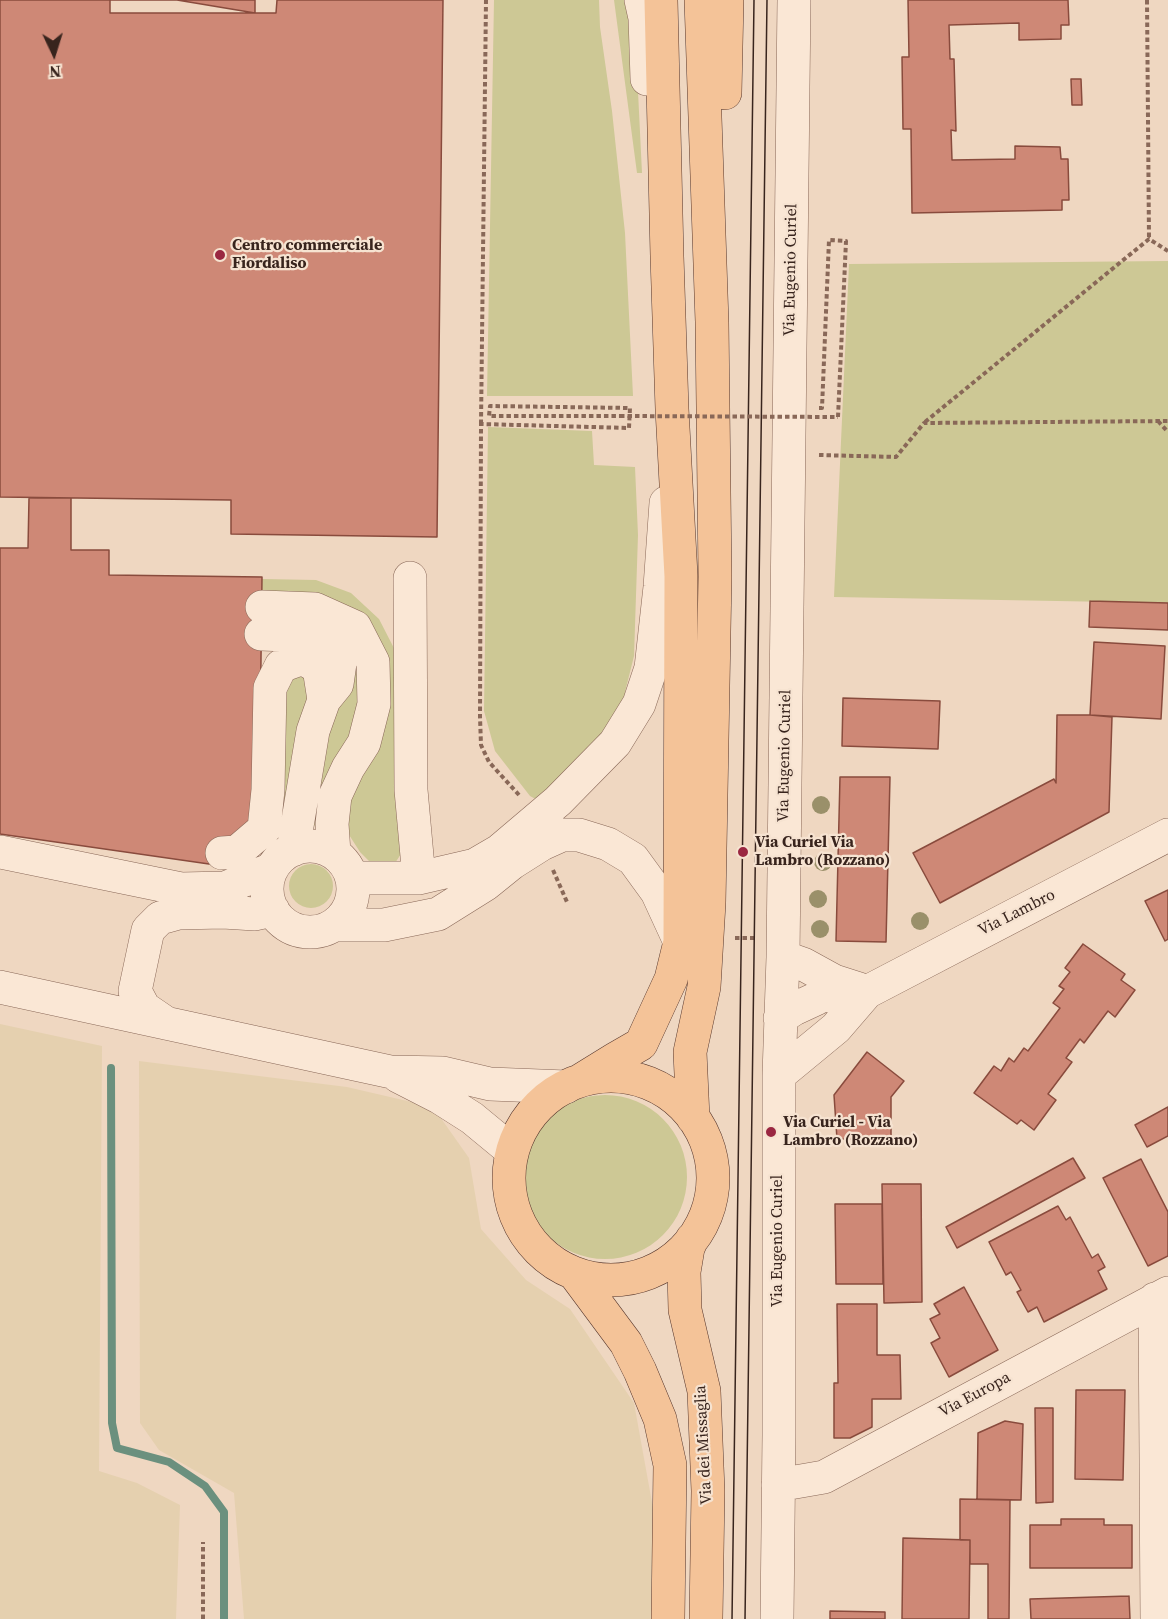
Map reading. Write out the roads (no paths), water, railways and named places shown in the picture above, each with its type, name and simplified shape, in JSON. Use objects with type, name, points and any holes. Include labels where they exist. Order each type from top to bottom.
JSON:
[{"type":"main road","points":[[693,1118],[690,1052],[704,987],[709,903],[715,577],[712,322],[701,0]]},
{"type":"main road","points":[[712,322],[722,190],[727,0]]},
{"type":"main road","points":[[574,1084],[640,1044],[672,979],[680,942],[681,576],[667,256],[648,5]]},
{"type":"main road","name":"Via dei Missaglia","points":[[692,1239],[669,1261],[647,1273],[610,1279],[591,1277],[561,1267],[541,1252],[528,1237],[519,1221],[509,1184],[512,1151],[521,1130],[535,1109],[555,1093],[574,1084],[602,1076],[640,1080],[673,1098],[693,1118],[706,1143],[713,1174],[711,1193],[707,1212],[688,1248],[684,1272],[685,1310],[704,1391],[708,1491],[706,1619]]},
{"type":"main road","name":"Via dei Missaglia","points":[[574,1272],[626,1343],[660,1419],[670,1465],[668,1619]]},
{"type":"street","name":"Via Eugenio Curiel","points":[[777,1619],[779,1075],[783,957],[794,0]]},
{"type":"street","points":[[334,925],[384,925],[438,914],[486,884],[512,863],[538,832],[558,801],[615,743],[639,704],[651,668],[660,587],[672,409]]},
{"type":"street","points":[[410,578],[411,790],[419,878]]},
{"type":"street","points":[[315,609],[355,627],[373,662],[374,704],[364,743],[348,768],[335,796],[332,824],[343,865],[354,889],[351,903],[345,915],[334,925],[321,931],[307,932],[281,921],[268,897],[268,883],[282,859],[313,731],[324,700],[338,684],[340,663],[330,643],[262,621],[315,609]]},
{"type":"street","points":[[222,853],[237,852],[264,829],[268,790],[270,688],[282,666],[303,658],[319,668],[324,700]]},
{"type":"street","points":[[0,852],[181,889],[225,888],[307,846],[321,847],[343,865],[419,878],[475,865],[538,832],[579,836],[608,844],[633,859],[657,892],[680,942]]},
{"type":"street","name":"Via Lambro","points":[[867,992],[1168,835]]},
{"type":"street","points":[[166,1023],[144,1008],[135,991],[148,930],[160,918],[178,913],[255,914],[273,910]]},
{"type":"street","points":[[783,957],[803,964],[834,981],[867,992]]},
{"type":"street","points":[[0,987],[391,1072],[443,1073],[490,1084],[574,1084]]},
{"type":"street","points":[[780,1018],[822,996],[867,992]]},
{"type":"street","points":[[779,1075],[836,1028],[867,992]]},
{"type":"street","points":[[391,1072],[464,1113],[512,1151]]},
{"type":"street","points":[[1157,1619],[1162,1296]]},
{"type":"street","name":"Via Europa","points":[[778,1485],[824,1477],[1162,1296]]},
{"type":"waterway","points":[[111,1068],[112,1423],[117,1448],[169,1462],[205,1486],[224,1512],[224,1619]]},
{"type":"tram line","points":[[732,1619],[754,0]]},
{"type":"tram line","points":[[745,1619],[767,0]]},
{"type":"place","name":"Centro commerciale Fiordaliso","points":[[220,255]]},
{"type":"place","name":"Via Curiel Via Lambro (Rozzano)","points":[[743,852]]},
{"type":"place","name":"Via Curiel - Via Lambro (Rozzano)","points":[[771,1132]]}]
